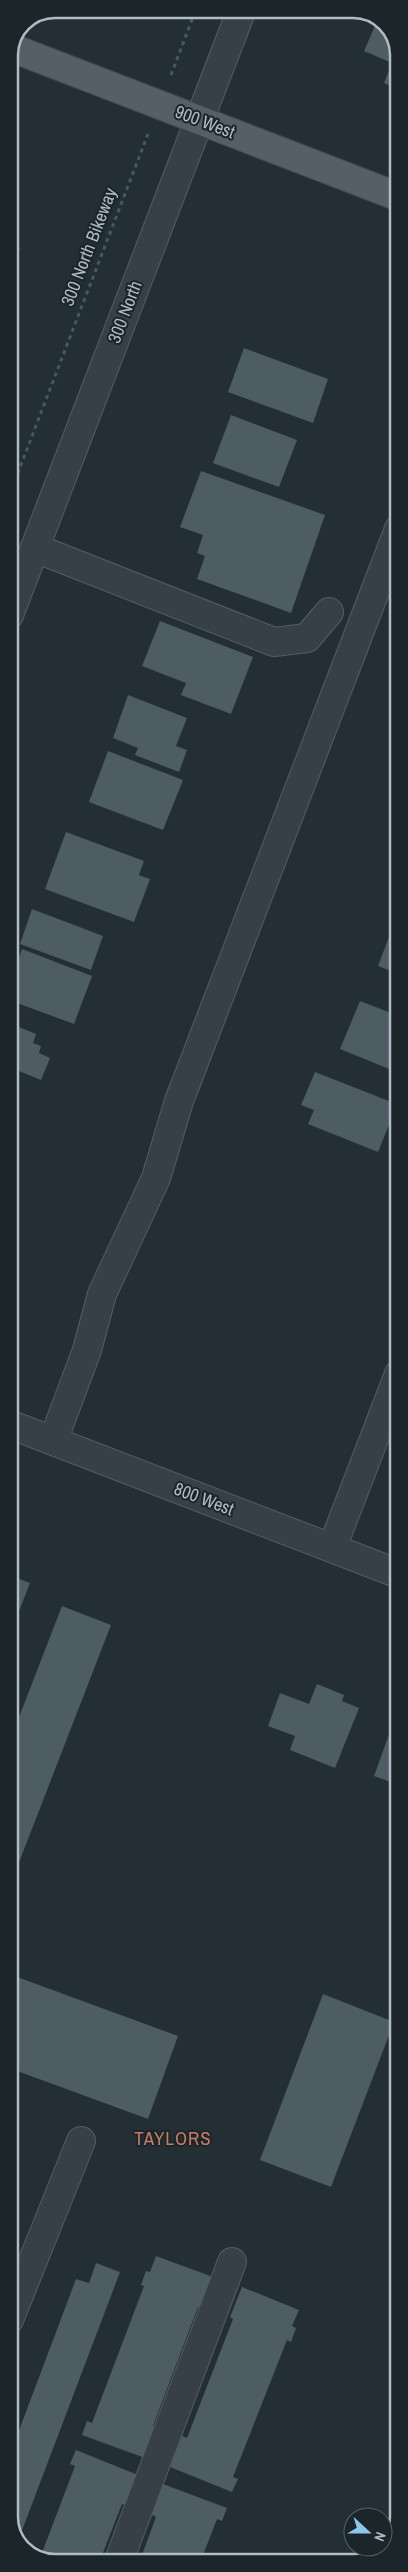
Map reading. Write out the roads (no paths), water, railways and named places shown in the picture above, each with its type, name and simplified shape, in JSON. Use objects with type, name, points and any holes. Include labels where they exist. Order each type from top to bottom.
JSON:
[{"type":"main road","name":"900 West","points":[[18,50],[390,194]]},
{"type":"street","name":"300 North","points":[[18,592],[239,18]]},
{"type":"street","points":[[35,548],[274,642],[307,638],[329,612]]},
{"type":"street","points":[[53,1441],[87,1350],[102,1294],[156,1178],[179,1101],[390,552]]},
{"type":"street","points":[[332,1548],[390,1397]]},
{"type":"street","name":"800 West","points":[[18,1427],[390,1571]]},
{"type":"street","points":[[18,2298],[81,2141]]},
{"type":"street","points":[[121,2554],[232,2262]]},
{"type":"district","name":"TAYLORS","points":[[173,2138]]}]
